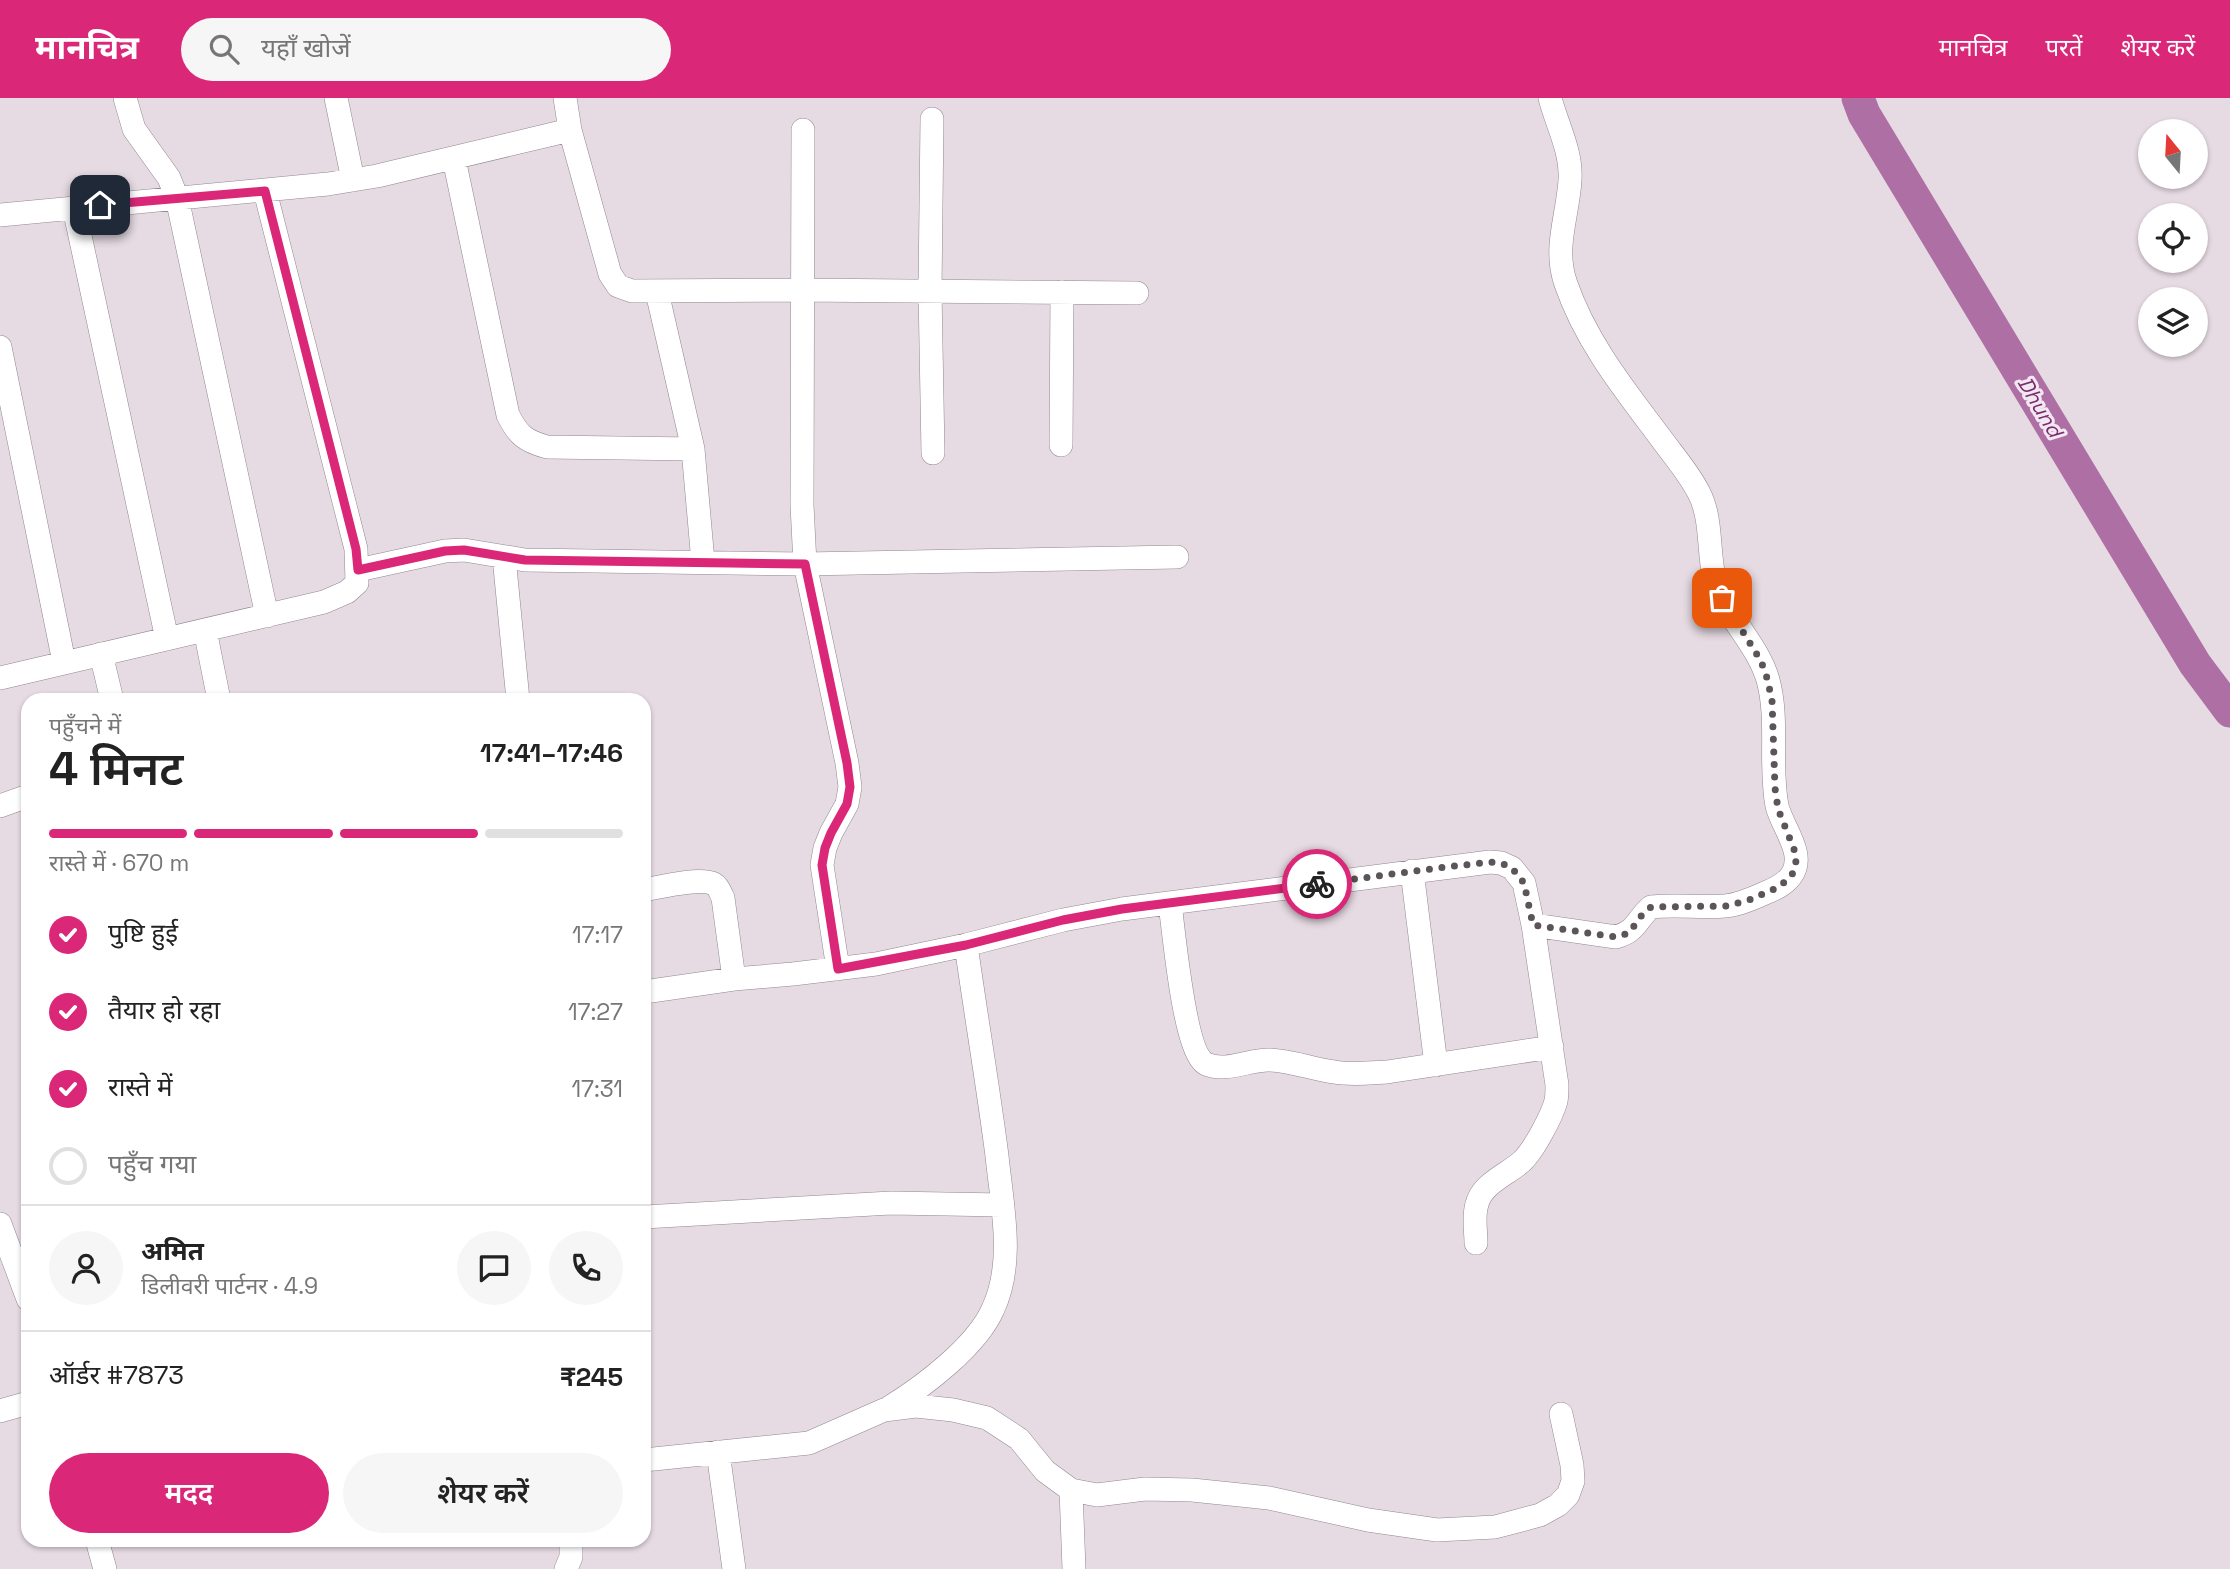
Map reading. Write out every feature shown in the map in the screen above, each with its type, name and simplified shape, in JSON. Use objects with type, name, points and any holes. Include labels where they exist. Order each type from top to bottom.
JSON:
[{"type":"street","points":[[125,98],[134,129],[169,178],[177,198],[267,616]]},
{"type":"street","points":[[336,98],[353,180]]},
{"type":"street","points":[[565,98],[570,130],[610,274],[618,286],[632,291],[802,289],[1137,293]]},
{"type":"street","points":[[1533,925],[1616,937],[1629,933],[1651,907],[1727,906],[1749,900],[1779,887],[1792,875],[1796,863],[1794,849],[1778,809],[1772,700],[1767,678],[1761,661],[1718,588],[1701,496],[1596,349],[1580,320],[1566,284],[1561,267],[1560,247],[1570,179],[1569,159],[1550,98]]},
{"type":"street","points":[[932,119],[930,291],[933,453]]},
{"type":"street","points":[[0,215],[265,191],[353,180],[454,159],[570,130]]},
{"type":"street","points":[[803,130],[802,505],[805,564],[850,787],[847,804],[825,848],[822,865],[838,969]]},
{"type":"street","points":[[454,159],[508,415],[515,429],[529,442],[547,447],[693,449]]},
{"type":"street","points":[[0,678],[324,602],[347,592],[357,583],[356,549],[265,191]]},
{"type":"street","points":[[74,208],[167,639]]},
{"type":"street","points":[[657,292],[693,449],[703,562]]},
{"type":"street","points":[[1062,292],[1062,445]]},
{"type":"street","points":[[0,347],[64,662]]},
{"type":"street","points":[[358,570],[445,551],[484,551],[525,560],[805,564],[1177,557]]},
{"type":"street","points":[[504,557],[517,693]]},
{"type":"street","points":[[205,630],[218,693]]},
{"type":"street","points":[[101,654],[110,693]]},
{"type":"street","points":[[0,806],[21,798]]},
{"type":"street","points":[[651,991],[734,979],[838,969],[966,945],[1063,920],[1122,909],[1412,871],[1501,863],[1512,868],[1524,883],[1552,1047],[1557,1085],[1556,1101],[1533,1150],[1482,1193],[1475,1214],[1476,1243]]},
{"type":"street","points":[[1412,871],[1436,1065]]},
{"type":"street","points":[[651,889],[697,882],[711,882],[718,887],[723,898],[734,979]]},
{"type":"street","points":[[1170,904],[1188,1027],[1195,1051],[1205,1063],[1221,1067],[1270,1060],[1334,1072],[1361,1074],[1552,1047]]},
{"type":"street","points":[[651,1454],[718,1452],[809,1443],[884,1410],[913,1393],[972,1342],[993,1309],[1005,1269],[1002,1205],[988,1084],[966,945]]},
{"type":"street","points":[[651,1217],[891,1203],[1002,1205]]},
{"type":"street","points":[[0,1224],[21,1280]]},
{"type":"street","points":[[0,1411],[21,1405]]},
{"type":"street","points":[[884,1410],[916,1406],[953,1410],[987,1418],[1019,1439],[1045,1471],[1071,1490],[1097,1495],[1145,1489],[1192,1490],[1269,1498],[1368,1520],[1437,1530],[1495,1527],[1540,1515],[1569,1495],[1573,1481],[1572,1465],[1561,1414]]},
{"type":"street","points":[[718,1452],[734,1569]]},
{"type":"street","points":[[1071,1490],[1074,1569]]},
{"type":"street","points":[[99,1547],[104,1569]]},
{"type":"street","points":[[566,1569],[571,1547]]},
{"type":"waterway","name":"Dhund","points":[[1858,98],[1864,114],[2195,664],[2230,711]]},
{"type":"way so far","points":[[1317,884],[1490,862],[1501,863],[1512,868],[1524,883],[1533,925],[1616,937],[1629,933],[1651,907],[1727,906],[1779,887],[1792,875],[1796,863],[1794,849],[1778,809],[1773,761],[1772,700],[1761,661],[1722,598]]},
{"type":"route","points":[[100,205],[265,191],[356,549],[358,570],[445,551],[464,550],[484,551],[525,560],[805,564],[850,787],[847,804],[825,848],[822,865],[838,969],[966,945],[1063,920],[1122,909],[1317,884]]}]
